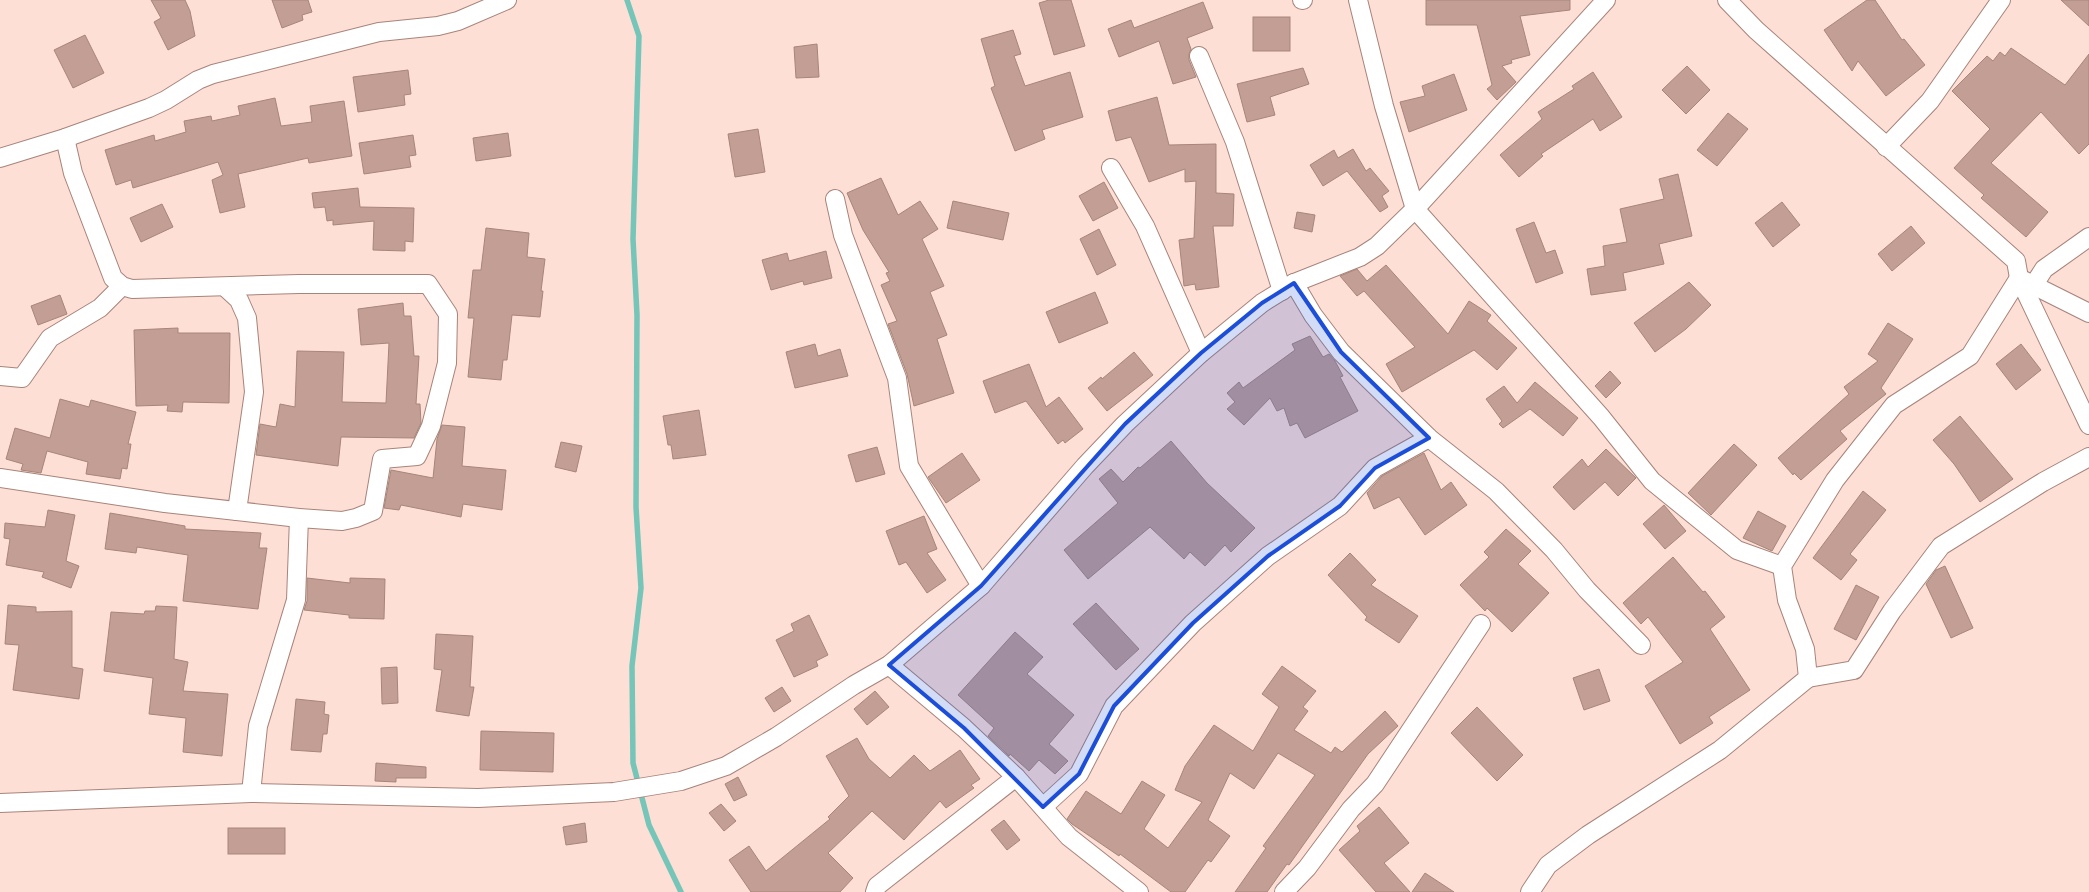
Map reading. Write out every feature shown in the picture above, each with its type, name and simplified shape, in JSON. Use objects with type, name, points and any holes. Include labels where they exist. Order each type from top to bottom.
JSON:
[{"type":"street","points":[[0,158],[65,138],[149,108],[198,80],[213,74],[379,32],[438,26],[458,21],[507,0]]},
{"type":"street","points":[[1358,0],[1384,106],[1415,209],[1601,417],[1652,481],[1737,550],[1782,566]]},
{"type":"street","points":[[0,803],[251,793],[478,798],[614,792],[682,781],[726,766],[776,738],[854,685],[889,664],[981,586],[1085,466],[1125,424],[1201,353],[1262,303],[1288,287],[1360,257],[1377,246],[1415,209],[1606,0]]},
{"type":"street","points":[[1727,0],[1756,30],[2016,261],[2089,425]]},
{"type":"street","points":[[1886,146],[1930,101],[2001,0]]},
{"type":"street","points":[[1199,56],[1235,142],[1288,287],[1313,315],[1341,352],[1429,438],[1496,491],[1554,550],[1587,590],[1641,645]]},
{"type":"street","points":[[0,478],[165,504],[299,518],[342,521],[356,518],[374,511],[382,459],[417,456],[431,426],[447,363],[448,314],[428,284],[299,284],[226,288],[132,289],[122,286],[113,278],[106,263],[73,173],[65,138]]},
{"type":"street","points":[[1111,168],[1145,226],[1201,353]]},
{"type":"street","points":[[835,199],[843,234],[897,378],[909,466],[981,586]]},
{"type":"street","points":[[1808,678],[1805,649],[1787,600],[1782,566],[1835,480],[1894,406],[1970,356],[2026,282],[2089,237]]},
{"type":"street","points":[[2026,282],[2089,313]]},
{"type":"street","points":[[0,376],[22,378],[50,338],[100,308],[122,286]]},
{"type":"street","points":[[226,288],[239,300],[247,318],[254,392],[238,512]]},
{"type":"street","points":[[1042,807],[1079,774],[1114,706],[1193,623],[1268,556],[1340,506],[1375,468],[1429,438]]},
{"type":"street","points":[[1530,892],[1548,865],[1588,835],[1720,750],[1808,678],[1854,670],[1892,611],[1941,546],[2042,482],[2089,457]]},
{"type":"street","points":[[251,793],[258,726],[296,600],[299,518]]},
{"type":"street","points":[[1284,892],[1307,868],[1351,809],[1375,784],[1481,624]]},
{"type":"street","points":[[889,664],[964,728],[1016,777],[1069,837],[1138,892]]},
{"type":"street","points":[[875,892],[877,886],[1016,777]]},
{"type":"highlighted area","points":[[1294,283],[1341,352],[1429,438],[1375,468],[1340,506],[1268,556],[1193,623],[1114,706],[1079,774],[1043,807],[964,728],[889,665],[981,586],[1125,424],[1201,353],[1262,303]]},
{"type":"building","points":[[151,0],[185,0],[190,11],[195,36],[168,50],[154,22],[161,18]]},
{"type":"building","points":[[272,0],[308,0],[312,12],[302,15],[303,20],[282,28]]},
{"type":"building","points":[[1049,0],[1071,0],[1085,46],[1054,55],[1039,3]]},
{"type":"building","points":[[1426,0],[1570,0],[1570,10],[1520,16],[1530,55],[1511,60],[1512,63],[1502,66],[1516,82],[1497,100],[1487,89],[1492,85],[1477,25],[1426,25]]},
{"type":"building","points":[[1867,0],[1875,0],[1902,40],[1904,39],[1925,65],[1886,96],[1858,61],[1852,71],[1824,30]]},
{"type":"building","points":[[2061,0],[2089,0],[2089,26]]},
{"type":"building","points":[[1203,2],[1213,28],[1187,38],[1191,49],[1189,60],[1196,77],[1173,84],[1159,41],[1119,57],[1108,29],[1131,20],[1134,28]]},
{"type":"building","points":[[1253,17],[1290,17],[1290,51],[1253,51]]},
{"type":"building","points":[[1013,30],[1021,54],[1014,56],[1025,86],[1070,72],[1083,117],[1042,130],[1045,139],[1015,151],[991,88],[995,86],[981,39]]},
{"type":"building","points":[[85,35],[104,73],[73,88],[54,50]]},
{"type":"building","points":[[817,44],[819,77],[796,78],[794,47]]},
{"type":"building","points":[[2011,48],[2065,85],[2089,54],[2089,144],[2079,154],[2041,112],[1991,163],[2048,212],[2026,237],[1981,198],[1984,195],[1954,168],[1990,129],[1952,91],[1987,56],[1993,61],[2000,52],[2005,56]]},
{"type":"building","points":[[1687,66],[1710,90],[1686,114],[1662,90]]},
{"type":"building","points":[[1303,68],[1309,84],[1270,97],[1275,115],[1247,122],[1237,84]]},
{"type":"building","points":[[408,70],[411,94],[404,95],[405,105],[358,112],[353,77]]},
{"type":"building","points":[[1593,72],[1622,117],[1600,131],[1593,119],[1541,154],[1543,156],[1519,177],[1500,155],[1542,119],[1538,112],[1574,89],[1572,86]]},
{"type":"building","points":[[1454,74],[1467,110],[1409,132],[1400,102],[1425,96],[1422,86]]},
{"type":"building","points":[[1157,97],[1169,145],[1216,144],[1216,193],[1234,194],[1233,226],[1213,226],[1219,287],[1196,290],[1195,284],[1184,286],[1179,240],[1194,238],[1196,181],[1185,182],[1185,169],[1149,182],[1131,137],[1116,141],[1108,111]]},
{"type":"building","points":[[275,98],[281,126],[312,122],[310,106],[344,101],[352,156],[309,163],[308,158],[238,174],[245,207],[220,213],[212,180],[223,175],[218,162],[133,188],[131,180],[116,185],[105,150],[154,135],[155,141],[186,132],[184,121],[211,116],[212,121],[240,115],[238,106]]},
{"type":"building","points":[[1728,113],[1748,129],[1717,166],[1697,150]]},
{"type":"building","points":[[758,129],[765,172],[735,177],[728,134]]},
{"type":"building","points":[[508,133],[511,156],[476,161],[473,138]]},
{"type":"building","points":[[413,135],[416,155],[409,156],[411,167],[364,174],[359,143]]},
{"type":"building","points":[[1353,149],[1366,171],[1370,168],[1389,191],[1382,196],[1388,207],[1380,212],[1347,171],[1323,186],[1310,165],[1334,150],[1338,158]]},
{"type":"building","points":[[1678,174],[1692,236],[1659,244],[1664,264],[1623,273],[1626,290],[1591,295],[1587,269],[1605,266],[1603,246],[1627,242],[1620,209],[1664,199],[1659,179]]},
{"type":"building","points":[[881,178],[898,215],[920,201],[938,229],[922,239],[944,286],[930,292],[947,335],[937,339],[954,393],[914,406],[907,374],[888,324],[897,321],[881,285],[890,281],[886,273],[889,272],[863,230],[847,193]]},
{"type":"building","points":[[1104,182],[1118,208],[1093,221],[1079,196]]},
{"type":"building","points":[[358,188],[360,207],[414,208],[413,242],[405,241],[405,251],[373,250],[374,221],[333,225],[333,220],[327,221],[325,207],[314,208],[312,193]]},
{"type":"building","points":[[953,201],[1009,213],[1003,240],[947,228]]},
{"type":"building","points":[[1782,202],[1800,225],[1773,247],[1755,223]]},
{"type":"building","points":[[162,204],[173,227],[141,242],[130,218]]},
{"type":"building","points":[[1297,212],[1315,215],[1312,232],[1294,228]]},
{"type":"building","points":[[1534,222],[1546,253],[1555,250],[1563,273],[1536,283],[1516,229]]},
{"type":"building","points":[[1911,226],[1925,243],[1892,271],[1878,254]]},
{"type":"building","points":[[486,228],[529,233],[527,257],[545,259],[540,317],[512,315],[507,360],[503,360],[501,380],[468,377],[474,318],[468,318],[473,270],[481,270]]},
{"type":"building","points":[[1099,229],[1116,265],[1097,275],[1080,239]]},
{"type":"building","points":[[826,251],[832,278],[804,285],[803,281],[771,290],[762,260],[787,253],[789,261]]},
{"type":"building","points":[[1386,265],[1448,334],[1469,301],[1491,315],[1487,321],[1517,348],[1497,370],[1474,350],[1402,392],[1386,364],[1415,347],[1364,291],[1357,296],[1340,276],[1357,269],[1367,281]]},
{"type":"building","points":[[1689,282],[1711,305],[1686,329],[1655,352],[1634,323]]},
{"type":"building","points":[[1095,292],[1108,323],[1059,343],[1046,312]]},
{"type":"building","points":[[60,295],[67,314],[38,325],[31,306]]},
{"type":"building","points":[[403,303],[404,316],[411,316],[414,356],[419,356],[416,404],[420,404],[421,423],[414,438],[341,437],[338,466],[256,455],[260,424],[276,427],[280,404],[295,407],[297,351],[344,352],[342,402],[386,403],[389,343],[361,345],[358,309]]},
{"type":"building","points":[[1888,323],[1913,339],[1881,388],[1886,394],[1840,431],[1847,439],[1801,480],[1794,473],[1793,475],[1778,458],[1849,394],[1844,387],[1878,361],[1868,354]]},
{"type":"building","points":[[178,328],[178,333],[230,333],[229,403],[183,402],[182,412],[167,411],[168,405],[136,406],[134,330]]},
{"type":"building","points":[[1310,336],[1323,357],[1329,354],[1335,361],[1343,376],[1340,377],[1358,411],[1305,438],[1297,423],[1290,426],[1284,408],[1277,411],[1270,398],[1244,425],[1227,409],[1235,402],[1227,393],[1239,382],[1243,388],[1295,350],[1292,344]]},
{"type":"building","points":[[815,344],[818,356],[840,349],[848,376],[795,388],[786,352]]},
{"type":"building","points":[[2021,344],[2041,370],[2016,390],[1996,364]]},
{"type":"building","points":[[1134,352],[1153,375],[1107,411],[1088,388],[1101,377],[1102,379]]},
{"type":"building","points":[[1029,364],[1046,407],[1059,397],[1083,429],[1065,443],[1063,440],[1058,444],[1026,401],[995,413],[983,381]]},
{"type":"building","points":[[1610,371],[1621,383],[1606,398],[1595,386]]},
{"type":"building","points":[[1535,382],[1578,418],[1563,436],[1530,409],[1503,428],[1499,424],[1502,421],[1486,399],[1504,386],[1517,403]]},
{"type":"building","points":[[60,399],[89,407],[91,400],[136,412],[128,444],[131,444],[127,469],[122,468],[120,479],[86,474],[88,462],[47,451],[41,473],[21,470],[23,464],[6,459],[15,428],[50,438]]},
{"type":"building","points":[[699,410],[706,455],[673,459],[671,445],[668,445],[663,416]]},
{"type":"building","points":[[1960,416],[2013,479],[1980,502],[1954,464],[1933,440]]},
{"type":"building","points":[[442,425],[465,427],[462,466],[506,470],[502,510],[463,504],[461,517],[401,505],[399,510],[384,508],[391,470],[433,478],[437,439]]},
{"type":"building","points":[[1171,441],[1207,483],[1255,528],[1231,552],[1225,545],[1205,566],[1190,552],[1184,559],[1150,527],[1088,579],[1064,550],[1118,503],[1099,479],[1111,469],[1123,482],[1138,467],[1140,468]]},
{"type":"building","points":[[561,442],[582,446],[576,472],[555,467]]},
{"type":"building","points":[[1734,444],[1757,465],[1711,515],[1688,493]]},
{"type":"building","points":[[877,447],[885,474],[856,482],[848,455]]},
{"type":"building","points":[[1606,449],[1636,478],[1618,496],[1605,482],[1574,510],[1553,487],[1582,459],[1588,467]]},
{"type":"building","points":[[962,453],[980,480],[946,503],[928,477]]},
{"type":"building","points":[[1424,453],[1441,490],[1451,482],[1467,505],[1425,535],[1399,497],[1374,509],[1367,493],[1382,476]]},
{"type":"building","points":[[1863,491],[1886,510],[1850,554],[1857,560],[1841,580],[1813,558]]},
{"type":"building","points":[[1664,505],[1686,531],[1665,549],[1643,524]]},
{"type":"building","points":[[48,510],[75,515],[66,561],[79,566],[71,588],[42,577],[44,572],[6,565],[10,539],[4,538],[5,523],[45,527]]},
{"type":"building","points":[[1758,511],[1786,526],[1772,551],[1743,538]]},
{"type":"building","points":[[110,513],[185,526],[185,529],[261,533],[259,548],[267,548],[258,609],[183,601],[188,555],[137,547],[136,553],[105,549]]},
{"type":"building","points":[[924,516],[937,549],[927,553],[946,580],[927,593],[906,562],[899,565],[886,531]]},
{"type":"building","points":[[1506,529],[1531,551],[1518,564],[1549,593],[1512,632],[1487,608],[1485,611],[1460,585],[1489,557],[1484,552]]},
{"type":"building","points":[[1350,553],[1376,580],[1371,585],[1418,616],[1399,643],[1365,620],[1367,617],[1328,575]]},
{"type":"building","points":[[1673,557],[1703,592],[1705,591],[1725,617],[1710,629],[1750,690],[1709,717],[1713,723],[1680,744],[1645,686],[1683,662],[1648,617],[1641,624],[1623,603]]},
{"type":"building","points":[[1945,566],[1973,628],[1951,638],[1926,584],[1936,570]]},
{"type":"building","points":[[307,578],[350,583],[350,578],[385,579],[384,619],[349,618],[349,615],[304,610],[307,601]]},
{"type":"building","points":[[1856,585],[1879,597],[1856,640],[1834,629]]},
{"type":"building","points":[[1096,603],[1139,649],[1116,670],[1073,624]]},
{"type":"building","points":[[8,605],[36,607],[36,612],[72,611],[72,667],[83,669],[79,699],[13,690],[19,645],[5,644]]},
{"type":"building","points":[[156,606],[177,607],[174,659],[188,662],[183,691],[228,694],[222,756],[183,752],[186,718],[149,714],[153,678],[104,671],[111,612],[144,614],[145,611],[155,611]]},
{"type":"building","points":[[809,615],[828,655],[816,661],[818,666],[794,677],[776,640],[794,631],[791,624]]},
{"type":"building","points":[[1015,632],[1043,657],[1027,674],[1074,715],[1049,744],[1068,761],[1055,774],[1039,760],[1029,771],[1010,754],[1009,756],[988,736],[994,728],[958,695]]},
{"type":"building","points":[[436,634],[473,636],[470,687],[474,687],[469,716],[436,711],[442,670],[434,669]]},
{"type":"building","points":[[1282,666],[1316,691],[1303,707],[1308,711],[1294,730],[1331,753],[1335,747],[1342,752],[1385,711],[1398,726],[1368,754],[1289,865],[1287,864],[1267,892],[1235,892],[1266,848],[1263,846],[1315,775],[1278,753],[1254,789],[1230,773],[1208,820],[1230,836],[1211,862],[1208,860],[1185,892],[1171,892],[1120,854],[1119,856],[1067,819],[1086,791],[1121,814],[1142,781],[1165,795],[1144,829],[1168,848],[1202,802],[1175,790],[1185,766],[1214,725],[1253,751],[1279,707],[1262,694]]},
{"type":"building","points":[[397,667],[398,703],[382,704],[381,668]]},
{"type":"building","points":[[1599,669],[1610,701],[1584,710],[1573,678]]},
{"type":"building","points":[[782,687],[791,701],[774,712],[765,698]]},
{"type":"building","points":[[875,691],[889,707],[867,725],[854,709]]},
{"type":"building","points":[[296,699],[325,702],[324,714],[329,715],[327,734],[323,734],[321,752],[291,750]]},
{"type":"building","points":[[1477,707],[1523,755],[1497,781],[1451,733]]},
{"type":"building","points":[[481,731],[554,733],[553,772],[480,770]]},
{"type":"building","points":[[857,738],[869,759],[890,778],[914,755],[930,771],[960,750],[980,779],[971,785],[974,788],[946,808],[940,801],[904,840],[872,811],[828,853],[853,878],[840,892],[751,892],[729,860],[749,846],[766,871],[830,819],[828,817],[849,796],[826,756]]},
{"type":"building","points":[[376,763],[426,767],[426,778],[396,778],[396,782],[375,781]]},
{"type":"building","points":[[738,777],[747,795],[734,801],[725,784]]},
{"type":"building","points":[[721,804],[736,821],[724,831],[709,813]]},
{"type":"building","points":[[1379,807],[1409,843],[1384,863],[1410,892],[1376,892],[1339,850],[1360,831],[1357,826]]},
{"type":"building","points":[[1004,820],[1020,840],[1007,850],[991,830]]},
{"type":"building","points":[[585,823],[587,842],[566,845],[563,827]]},
{"type":"building","points":[[228,828],[285,828],[285,854],[228,854]]},
{"type":"building","points":[[1425,873],[1454,892],[1412,892]]},
{"type":"waterway","points":[[627,0],[639,36],[633,239],[637,315],[636,507],[641,588],[632,666],[633,763],[649,825],[681,892]]}]
